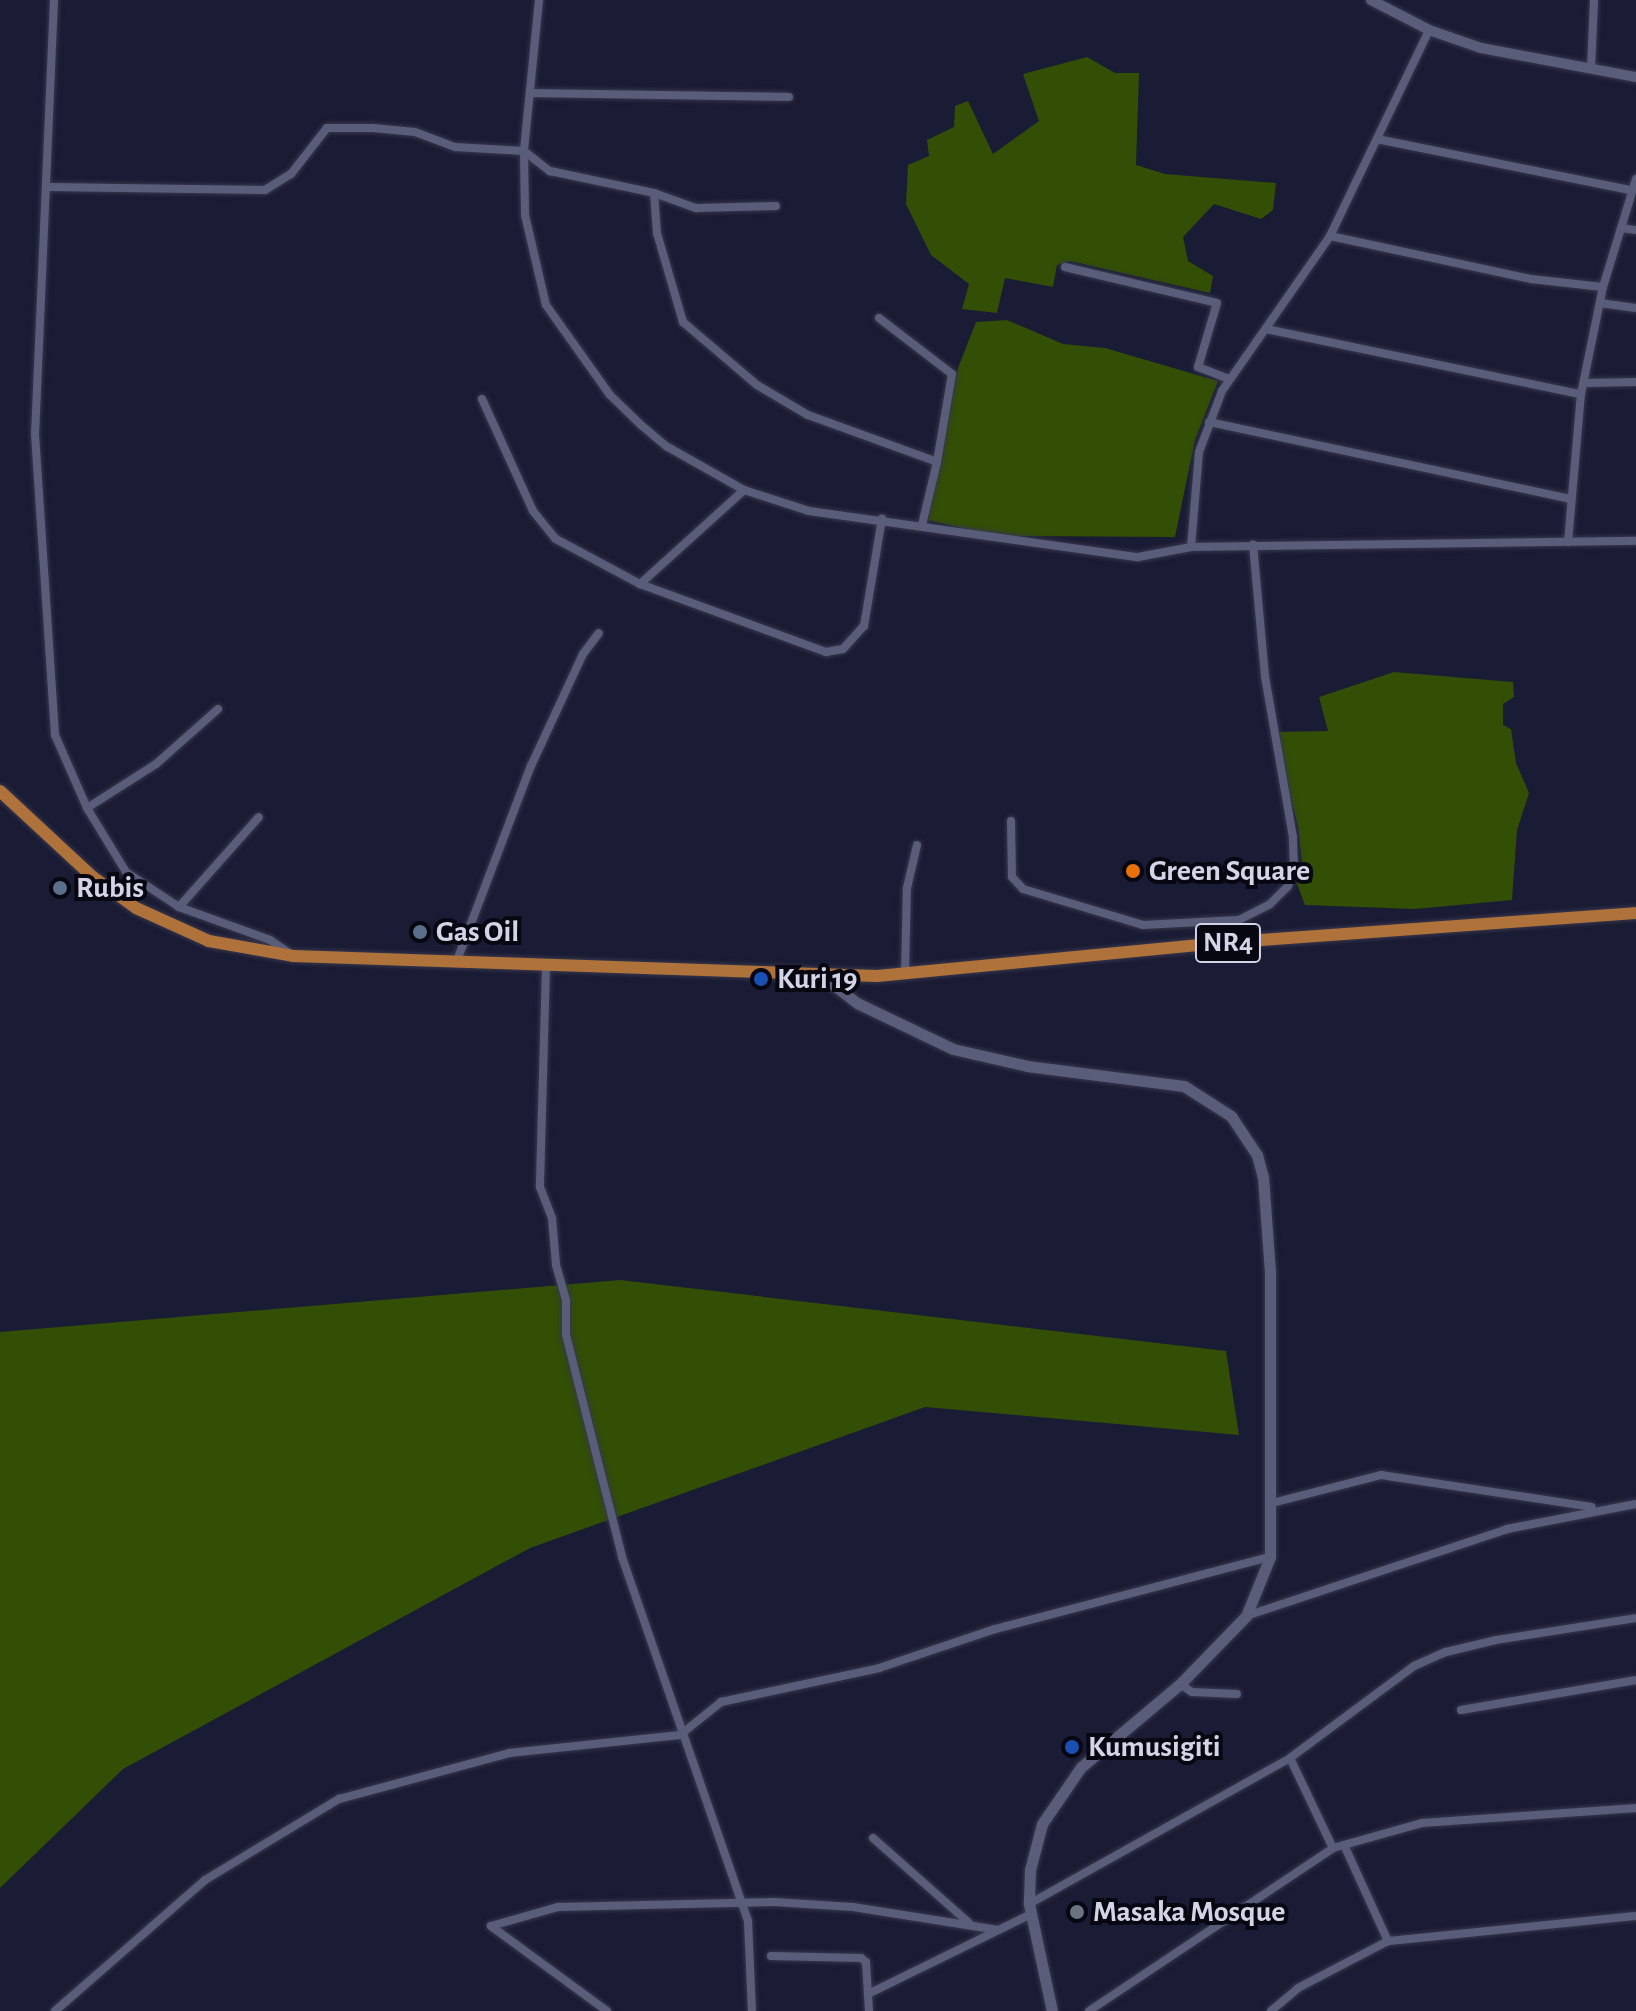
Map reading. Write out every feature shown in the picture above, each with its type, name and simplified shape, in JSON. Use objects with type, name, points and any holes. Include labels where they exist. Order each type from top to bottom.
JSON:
[{"type":"highway","name":"NR4","points":[[0,791],[93,877],[136,908],[209,941],[293,956],[546,967],[821,975],[905,974],[1218,943],[1636,913]]},
{"type":"main road","points":[[821,975],[857,1003],[953,1049],[1043,1069],[1162,1079],[1205,1096],[1231,1116],[1257,1155],[1266,1206],[1272,1503],[1270,1557],[1246,1616],[1180,1684],[1081,1767],[1054,1802],[1035,1849],[1030,1909],[1052,2011]]},
{"type":"street","points":[[54,0],[48,187],[36,318],[42,594],[53,726],[87,808],[126,872],[179,907],[270,940],[293,956]]},
{"type":"street","points":[[539,0],[524,151],[529,247],[546,305],[610,395],[641,425],[666,446],[744,490],[809,511],[882,519],[1112,556],[1158,557],[1191,547],[1253,545],[1636,541]]},
{"type":"street","points":[[1371,0],[1429,30],[1481,48],[1636,77]]},
{"type":"street","points":[[1591,69],[1594,0]]},
{"type":"street","points":[[1191,547],[1199,452],[1209,422],[1230,379],[1330,236],[1429,30]]},
{"type":"street","points":[[532,93],[789,97]]},
{"type":"street","points":[[48,187],[265,190],[278,186],[322,132],[334,127],[415,132],[455,147],[524,151],[550,171],[654,193],[719,211],[776,206]]},
{"type":"street","points":[[1377,139],[1631,190]]},
{"type":"street","points":[[1568,542],[1581,394],[1603,287],[1636,179]]},
{"type":"street","points":[[654,193],[667,272],[678,311],[693,334],[757,385],[808,415],[937,462]]},
{"type":"street","points":[[1621,228],[1636,230]]},
{"type":"street","points":[[1330,236],[1531,279],[1603,287]]},
{"type":"street","points":[[1065,267],[1217,303],[1198,367],[1230,379]]},
{"type":"street","points":[[1600,303],[1636,308]]},
{"type":"street","points":[[879,318],[952,374],[937,462],[922,525]]},
{"type":"street","points":[[1266,329],[1581,394]]},
{"type":"street","points":[[1585,383],[1636,382]]},
{"type":"street","points":[[482,399],[544,528],[640,584],[770,634],[839,652],[864,626],[882,519]]},
{"type":"street","points":[[1209,422],[1570,499]]},
{"type":"street","points":[[640,584],[744,490]]},
{"type":"street","points":[[1218,943],[1239,920],[1270,904],[1288,886],[1295,854],[1265,676],[1253,545]]},
{"type":"street","points":[[455,964],[536,754],[583,654],[599,633]]},
{"type":"street","points":[[87,808],[156,764],[218,709]]},
{"type":"street","points":[[179,907],[259,817]]},
{"type":"street","points":[[1011,821],[1012,877],[1023,889],[1143,925],[1239,920]]},
{"type":"street","points":[[905,974],[907,888],[917,845]]},
{"type":"street","points":[[546,967],[540,1187],[552,1218],[556,1265],[566,1301],[566,1335],[605,1500],[680,1735],[750,1932],[752,2011]]},
{"type":"street","points":[[1272,1503],[1381,1475],[1494,1488],[1597,1509]]},
{"type":"street","points":[[1246,1616],[1507,1529],[1597,1509],[1636,1504]]},
{"type":"street","points":[[55,2011],[205,1880],[339,1799],[509,1753],[680,1735],[721,1702],[879,1668],[1009,1625],[1270,1557]]},
{"type":"street","points":[[868,1994],[998,1930],[1290,1758],[1414,1666],[1446,1652],[1636,1618]]},
{"type":"street","points":[[1461,1710],[1636,1680]]},
{"type":"street","points":[[1180,1684],[1192,1692],[1237,1694]]},
{"type":"street","points":[[1290,1758],[1333,1848]]},
{"type":"street","points":[[1089,2011],[1333,1848],[1422,1823],[1636,1808]]},
{"type":"street","points":[[873,1838],[969,1923]]},
{"type":"street","points":[[1344,1845],[1388,1941]]},
{"type":"street","points":[[607,2011],[491,1926],[558,1907],[742,1903],[820,1904],[969,1923],[998,1930]]},
{"type":"street","points":[[1271,2011],[1298,1988],[1388,1941],[1636,1916]]},
{"type":"street","points":[[771,1956],[857,1956],[866,1962],[869,2011]]},
{"type":"green space","points":[[1087,57],[1115,73],[1139,73],[1136,165],[1165,174],[1276,183],[1273,210],[1261,219],[1214,204],[1183,237],[1188,261],[1213,276],[1210,293],[1070,261],[1057,265],[1053,287],[1005,278],[997,313],[962,309],[969,284],[931,255],[906,204],[908,165],[929,156],[927,140],[954,127],[955,106],[968,101],[993,154],[1039,121],[1023,74]]},
{"type":"green space","points":[[1007,320],[1063,344],[1105,348],[1218,381],[1195,440],[1175,537],[999,536],[927,520],[958,368],[976,322]]},
{"type":"green space","points":[[1394,672],[1513,682],[1514,697],[1503,704],[1503,725],[1511,729],[1516,763],[1529,793],[1517,830],[1512,900],[1415,909],[1305,905],[1297,884],[1302,863],[1298,826],[1274,732],[1328,731],[1319,697]]},
{"type":"green space","points":[[620,1280],[1226,1351],[1239,1435],[925,1407],[530,1548],[123,1769],[0,1888],[0,1332]]},
{"type":"place","name":"Green Square","points":[[1133,871]]},
{"type":"place","name":"Rubis","points":[[60,888]]},
{"type":"place","name":"Gas Oil","points":[[420,932]]},
{"type":"place","name":"Kuri 19","points":[[761,979]]},
{"type":"place","name":"Kumusigiti","points":[[1072,1747]]},
{"type":"place","name":"Masaka Mosque","points":[[1077,1912]]}]
